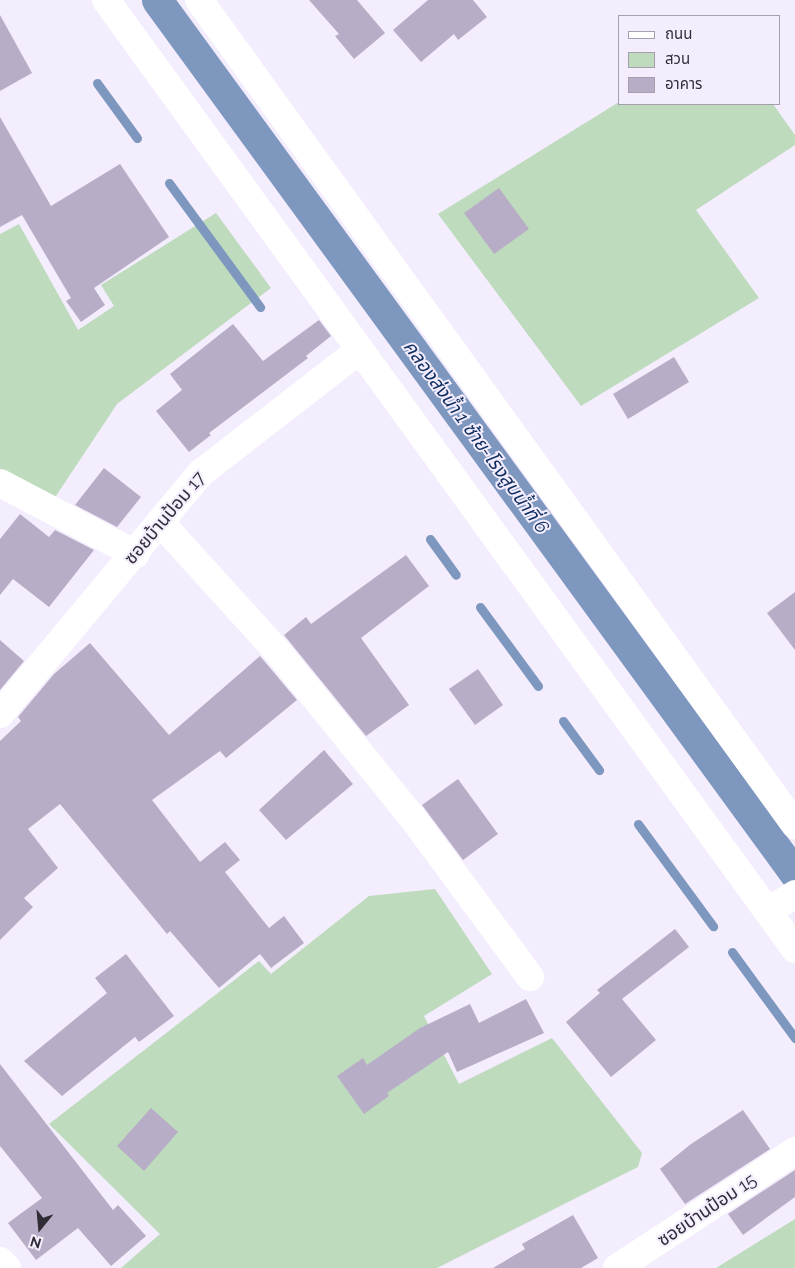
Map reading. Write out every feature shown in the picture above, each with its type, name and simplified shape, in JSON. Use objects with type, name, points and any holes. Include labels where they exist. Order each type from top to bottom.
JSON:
[{"type":"street","points":[[106,0],[358,351],[783,902],[795,949]]},
{"type":"street","points":[[199,0],[795,825]]},
{"type":"street","name":"ซอยบ้านป้อม 17","points":[[0,714],[201,473],[358,351]]},
{"type":"street","points":[[0,483],[134,554]]},
{"type":"street","points":[[160,522],[277,651],[382,780],[530,977]]},
{"type":"street","name":"ซอยบ้านป้อม 15","points":[[617,1268],[795,1150]]},
{"type":"street","points":[[0,1261],[7,1268]]},
{"type":"green space","points":[[618,103],[618,105],[774,105],[795,135],[795,145],[696,210],[759,298],[581,406],[438,214]]},
{"type":"green space","points":[[216,213],[271,288],[117,404],[50,505],[0,477],[0,234],[19,224],[78,330],[114,306],[101,285]]},
{"type":"green space","points":[[435,889],[492,974],[424,1016],[459,1084],[552,1038],[642,1153],[638,1167],[437,1268],[121,1268],[160,1234],[49,1124],[259,961],[271,974],[369,896]]},
{"type":"green space","points":[[795,1219],[795,1268],[716,1268]]},
{"type":"building","points":[[309,0],[357,0],[385,33],[354,59],[335,36],[339,34]]},
{"type":"building","points":[[428,0],[473,0],[487,17],[458,40],[454,34],[421,62],[393,30]]},
{"type":"building","points":[[0,15],[32,73],[0,91]]},
{"type":"building","points":[[0,117],[51,206],[120,164],[169,237],[94,288],[105,305],[81,322],[66,301],[71,298],[22,215],[0,227]]},
{"type":"building","points":[[499,188],[529,229],[494,254],[464,213]]},
{"type":"building","points":[[319,320],[331,336],[306,356],[308,358],[209,433],[211,435],[189,452],[156,411],[182,390],[170,374],[233,324],[263,361]]},
{"type":"building","points":[[674,357],[689,382],[628,419],[613,394]]},
{"type":"building","points":[[104,468],[141,497],[117,527],[75,505]]},
{"type":"building","points":[[20,514],[49,537],[55,530],[94,550],[49,607],[13,579],[0,595],[0,539]]},
{"type":"building","points":[[406,555],[429,586],[361,638],[409,705],[366,736],[284,635],[306,617],[311,624]]},
{"type":"building","points":[[795,592],[795,650],[767,613]]},
{"type":"building","points":[[0,640],[24,661],[0,690]]},
{"type":"building","points":[[90,643],[169,735],[260,656],[297,700],[226,758],[220,751],[152,800],[200,862],[225,842],[240,860],[225,872],[269,928],[284,916],[304,943],[271,968],[260,954],[219,988],[170,931],[167,934],[60,804],[28,829],[58,868],[24,898],[33,907],[0,940],[0,741],[21,721],[18,717],[54,674]]},
{"type":"building","points":[[478,669],[503,705],[475,725],[449,689]]},
{"type":"building","points":[[324,750],[353,784],[286,840],[259,810]]},
{"type":"building","points":[[458,779],[498,834],[463,860],[422,805]]},
{"type":"building","points":[[675,929],[689,947],[622,999],[656,1040],[611,1077],[566,1022],[600,993],[597,990]]},
{"type":"building","points":[[126,954],[174,1016],[139,1042],[135,1037],[62,1096],[24,1061],[107,993],[95,978]]},
{"type":"building","points":[[526,999],[544,1033],[457,1072],[448,1052],[387,1093],[389,1096],[364,1114],[337,1076],[363,1058],[367,1065],[420,1028],[470,1004],[479,1023]]},
{"type":"building","points":[[0,1064],[113,1210],[118,1205],[146,1236],[111,1266],[78,1228],[36,1260],[8,1223],[42,1198],[0,1146]]},
{"type":"building","points":[[151,1108],[178,1132],[144,1171],[117,1146]]},
{"type":"building","points":[[743,1110],[770,1149],[685,1204],[660,1169],[691,1144]]},
{"type":"building","points":[[795,1170],[795,1197],[743,1235],[728,1214]]},
{"type":"building","points":[[573,1215],[598,1258],[581,1268],[493,1268],[525,1249],[522,1244]]},
{"type":"waterway","name":"คลองส่งน้ำ 1 ซ้าย-โรงสูบน้ำที่ 6","points":[[157,0],[795,874]]},
{"type":"waterway","points":[[97,83],[137,138]]},
{"type":"waterway","points":[[169,183],[260,307]]},
{"type":"waterway","points":[[430,539],[456,575]]},
{"type":"waterway","points":[[480,607],[538,686]]},
{"type":"waterway","points":[[563,721],[599,770]]},
{"type":"waterway","points":[[638,824],[713,926]]},
{"type":"waterway","points":[[732,952],[795,1038]]}]
